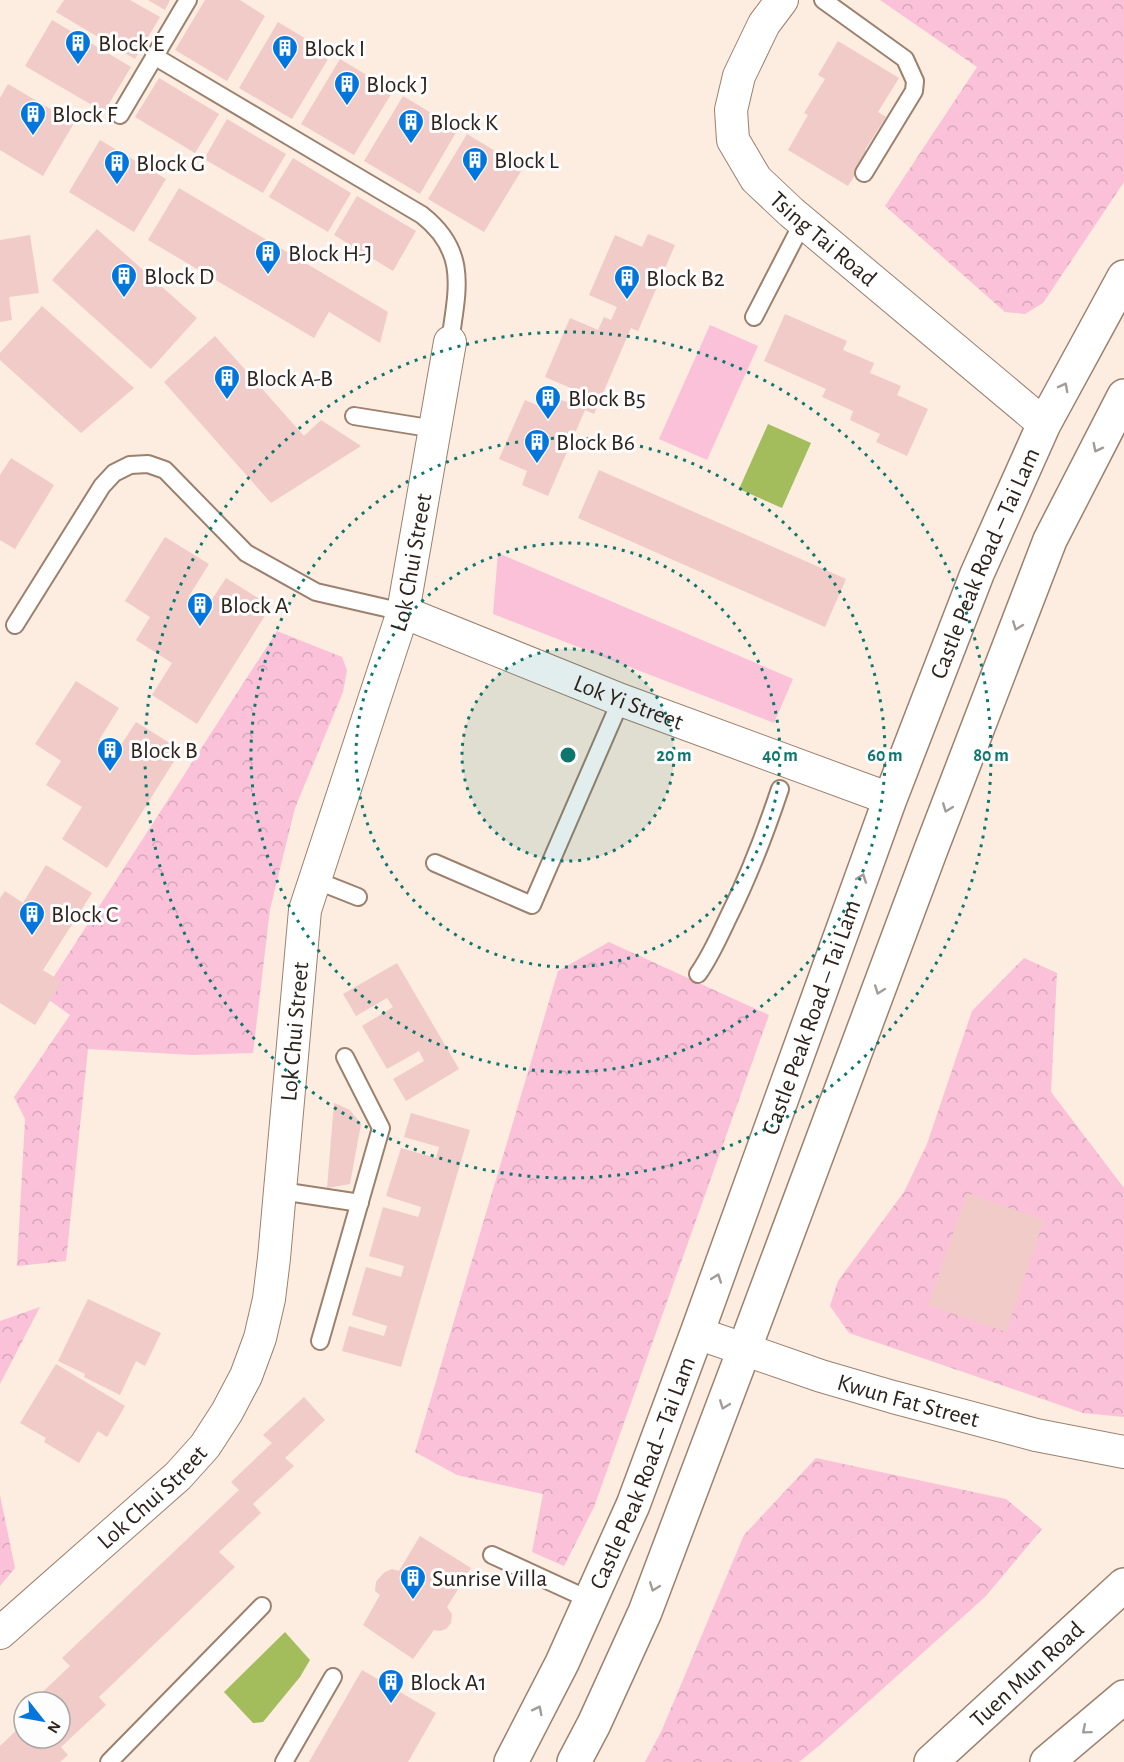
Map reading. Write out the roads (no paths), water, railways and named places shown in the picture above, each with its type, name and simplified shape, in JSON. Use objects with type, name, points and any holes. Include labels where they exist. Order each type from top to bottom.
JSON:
[{"type":"main road","name":"Castle Peak Road – Tai Lam","points":[[511,1762],[562,1664],[633,1504],[697,1334],[890,799],[977,574],[1044,424],[1124,277]]},
{"type":"main road","name":"Castle Peak Road – Tai Lam","points":[[574,1762],[594,1724],[645,1612],[930,852],[1050,540],[1124,396]]},
{"type":"main road","name":"Tuen Mun Road","points":[[931,1762],[1124,1585]]},
{"type":"main road","points":[[1047,1762],[1124,1697]]},
{"type":"street","name":"Tsing Tai Road","points":[[782,0],[764,24],[739,76],[731,110],[733,140],[756,179],[803,222],[1044,424]]},
{"type":"street","name":"Lok Chui Street","points":[[0,1633],[178,1476],[205,1446],[227,1412],[260,1338],[269,1299],[281,1191],[305,910],[403,612],[450,342]]},
{"type":"street","name":"Lok Yi Street","points":[[403,612],[621,700],[890,799]]},
{"type":"street","name":"Kwun Fat Street","points":[[697,1334],[821,1376],[893,1397],[1036,1434],[1124,1452]]},
{"type":"lane","points":[[120,115],[188,0]]},
{"type":"lane","points":[[823,0],[905,59],[915,81],[914,91],[864,173]]},
{"type":"lane","points":[[154,56],[422,215],[435,226],[446,240],[457,272],[450,342]]},
{"type":"lane","points":[[754,317],[803,222]]},
{"type":"lane","points":[[354,416],[435,429]]},
{"type":"lane","points":[[15,625],[102,486],[114,472],[130,465],[148,464],[165,470],[178,481],[246,553],[316,592],[403,612]]},
{"type":"lane","points":[[435,863],[532,904],[621,700]]},
{"type":"lane","points":[[698,974],[709,958],[741,891],[780,789]]},
{"type":"lane","points":[[315,880],[358,897]]},
{"type":"lane","points":[[320,1341],[381,1128],[345,1057]]},
{"type":"lane","points":[[281,1191],[360,1203]]},
{"type":"lane","points":[[492,1555],[590,1600]]},
{"type":"lane","points":[[109,1762],[262,1606]]},
{"type":"lane","points":[[284,1762],[333,1677]]},
{"type":"place","name":"Block E","points":[[78,66]]},
{"type":"place","name":"Block I","points":[[285,71]]},
{"type":"place","name":"Block J","points":[[347,107]]},
{"type":"place","name":"Block F","points":[[33,137]]},
{"type":"place","name":"Block K","points":[[411,145]]},
{"type":"place","name":"Block L","points":[[475,183]]},
{"type":"place","name":"Block G","points":[[117,186]]},
{"type":"place","name":"Block H-J","points":[[268,276]]},
{"type":"place","name":"Block D","points":[[124,299]]},
{"type":"place","name":"Block B2","points":[[627,301]]},
{"type":"place","name":"Block A-B","points":[[227,401]]},
{"type":"place","name":"Block B5","points":[[548,421]]},
{"type":"place","name":"Block B6","points":[[537,465]]},
{"type":"place","name":"Block A","points":[[200,628]]},
{"type":"place","name":"Block B","points":[[110,773]]},
{"type":"place","name":"Block C","points":[[32,937]]},
{"type":"place","name":"Sunrise Villa","points":[[413,1601]]},
{"type":"place","name":"Block A1","points":[[391,1705]]}]
